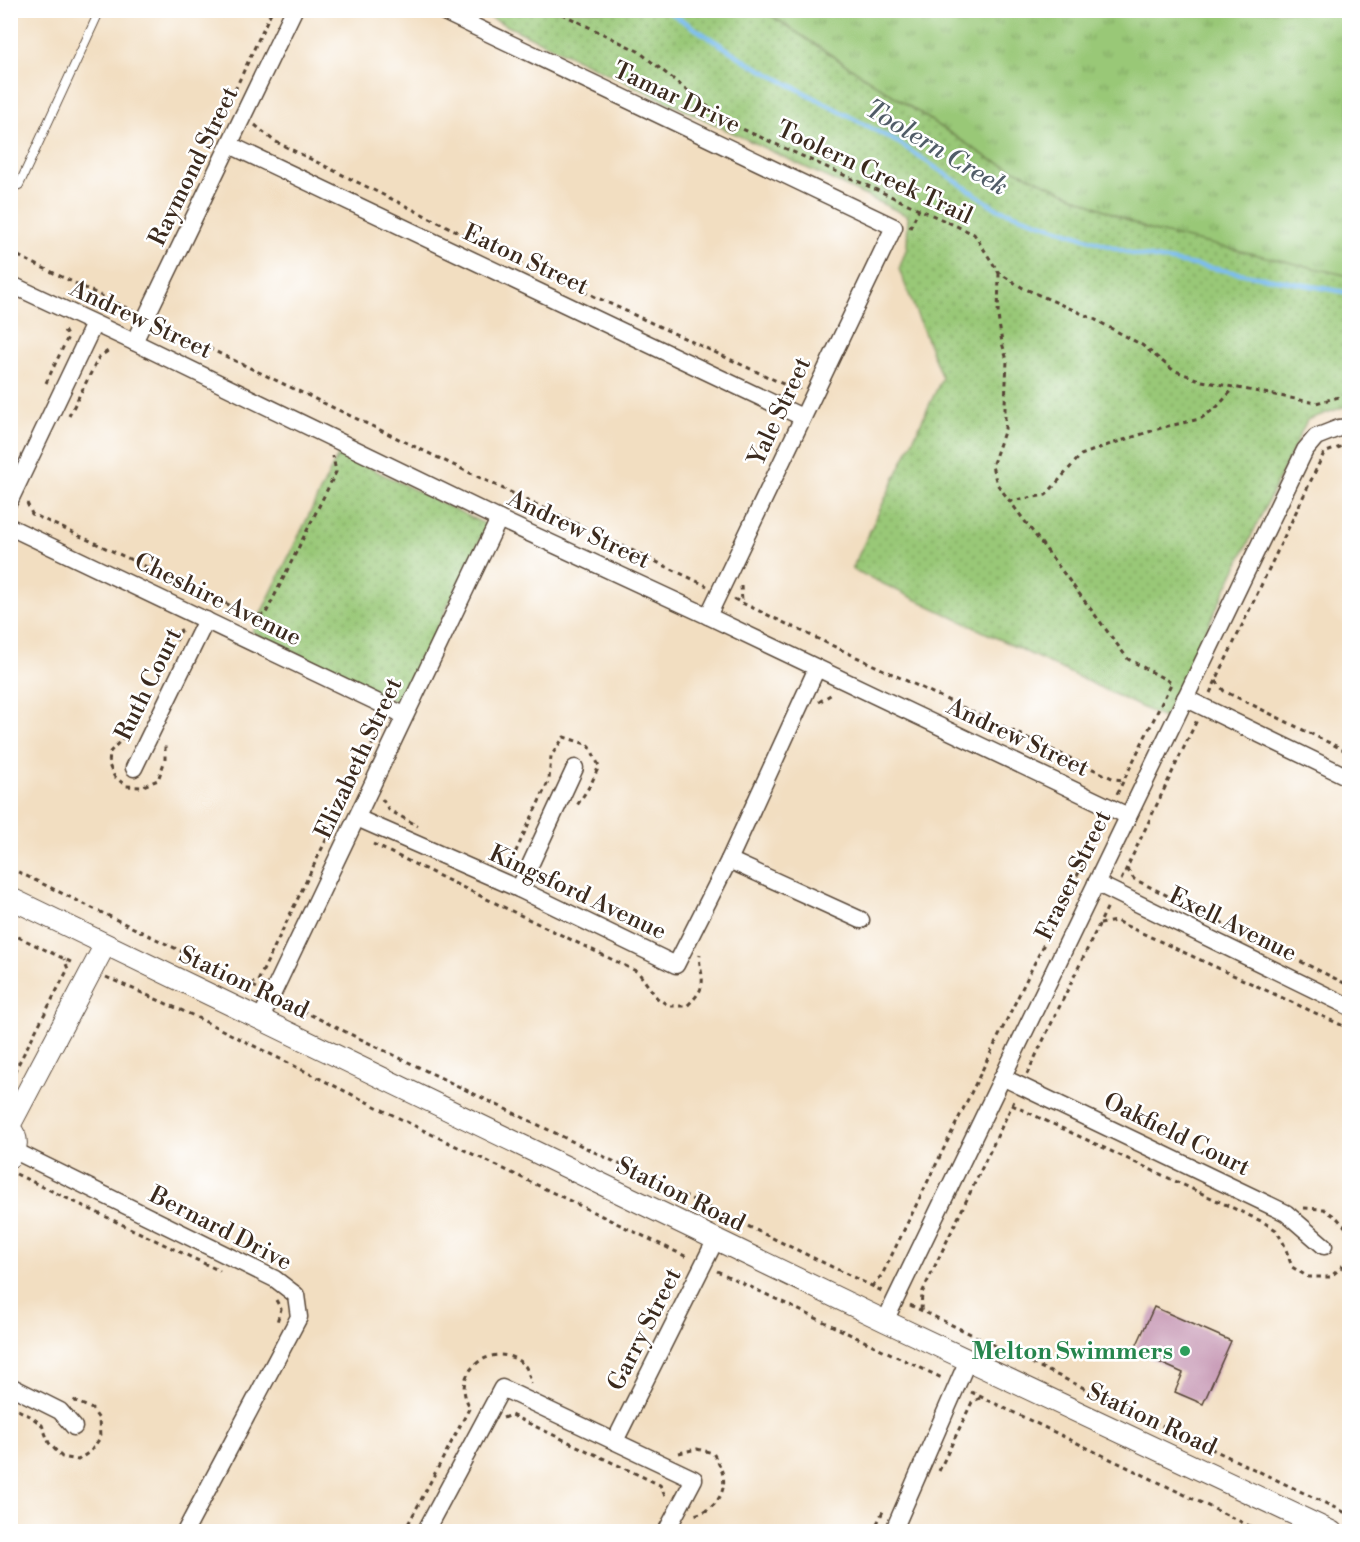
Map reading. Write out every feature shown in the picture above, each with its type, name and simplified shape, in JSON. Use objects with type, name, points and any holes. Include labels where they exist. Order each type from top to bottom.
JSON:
[{"type":"street","name":"Raymond Street","points":[[134,342],[294,10]]},
{"type":"street","name":"Tamar Drive","points":[[434,13],[894,227]]},
{"type":"street","name":"Eaton Street","points":[[230,145],[796,414]]},
{"type":"street","name":"Yale Street","points":[[708,616],[796,414],[894,227]]},
{"type":"street","name":"Andrew Street","points":[[10,284],[499,519],[708,616],[813,676],[1128,816]]},
{"type":"street","points":[[18,501],[94,324]]},
{"type":"street","name":"Fraser Street","points":[[885,1321],[1305,450],[1316,437],[1339,428],[1350,427]]},
{"type":"street","name":"Elizabeth Street","points":[[261,1018],[279,996],[364,821],[404,715],[499,519]]},
{"type":"street","name":"Cheshire Avenue","points":[[10,527],[404,715]]},
{"type":"street","name":"Ruth Court","points":[[134,768],[206,620]]},
{"type":"street","name":"Kingsford Avenue","points":[[364,821],[519,889],[676,965],[729,860],[813,676]]},
{"type":"street","points":[[1186,695],[1203,708],[1350,778]]},
{"type":"street","points":[[519,889],[575,768]]},
{"type":"street","points":[[729,860],[861,920]]},
{"type":"street","name":"Exell Avenue","points":[[1095,883],[1350,1007]]},
{"type":"street","name":"Station Road","points":[[10,898],[885,1321],[1332,1532]]},
{"type":"street","points":[[14,1161],[17,1141],[10,1127],[105,945]]},
{"type":"street","name":"Oakfield Court","points":[[1002,1077],[1286,1213],[1324,1246]]},
{"type":"street","name":"Bernard Drive","points":[[14,1161],[275,1280],[296,1295],[299,1317],[178,1527]]},
{"type":"street","name":"Garry Street","points":[[615,1441],[716,1239]]},
{"type":"street","points":[[892,1532],[968,1360]]},
{"type":"street","points":[[10,1386],[60,1411],[74,1427]]},
{"type":"street","points":[[425,1532],[502,1388],[694,1479],[666,1532]]},
{"type":"lane","points":[[10,188],[19,185],[100,10]]},
{"type":"path","points":[[417,10],[434,13]]},
{"type":"path","name":"Toolern Creek Trail","points":[[554,10],[638,51],[727,122],[974,234],[999,273],[1023,288],[1092,318],[1142,345],[1173,370],[1202,381],[1316,403],[1350,394]]},
{"type":"path","points":[[254,124],[274,141],[505,255],[794,389],[802,387],[796,414]]},
{"type":"path","points":[[10,252],[1103,774],[1124,780]]},
{"type":"path","points":[[999,273],[998,316],[1007,360],[1005,429],[992,466],[997,484],[1128,659],[1172,682],[1186,695]]},
{"type":"path","points":[[43,390],[68,337],[62,326]]},
{"type":"path","points":[[68,419],[99,357],[111,350]]},
{"type":"path","points":[[1008,501],[1046,495],[1081,455],[1164,427],[1200,419],[1217,407],[1233,388]]},
{"type":"path","points":[[921,1310],[922,1293],[1324,453],[1350,445]]},
{"type":"path","points":[[18,501],[32,514],[251,615],[265,615],[336,472],[333,455]]},
{"type":"path","points":[[702,583],[707,580]]},
{"type":"path","points":[[172,651],[181,631],[175,619]]},
{"type":"path","points":[[813,676],[832,694],[819,702]]},
{"type":"path","points":[[1216,681],[1224,691],[1350,753]]},
{"type":"path","points":[[872,1286],[882,1275],[1172,682]]},
{"type":"path","points":[[248,984],[258,981],[381,726],[376,715]]},
{"type":"path","points":[[140,720],[110,752],[109,765],[114,776],[126,786],[141,787],[158,780],[165,760],[165,743]]},
{"type":"path","points":[[502,866],[510,864],[549,780],[551,756],[564,737],[589,745],[599,766],[576,808]]},
{"type":"path","points":[[364,821],[382,799],[389,810],[418,826]]},
{"type":"path","points":[[1103,823],[1120,831]]},
{"type":"path","points":[[374,844],[638,972],[657,998],[669,1006],[687,1006],[701,993],[703,977],[699,959],[703,948]]},
{"type":"path","points":[[10,868],[248,984],[279,996],[287,1004],[896,1298],[1349,1513]]},
{"type":"path","points":[[1127,868],[1134,879],[1350,986]]},
{"type":"path","points":[[1100,924],[1116,921],[1350,1029]]},
{"type":"path","points":[[10,933],[192,1015],[434,1136],[1262,1532]]},
{"type":"path","points":[[10,1080],[68,969],[64,959]]},
{"type":"path","points":[[279,996],[287,1004]]},
{"type":"path","points":[[1012,1105],[1263,1222],[1276,1230],[1292,1267],[1308,1277],[1330,1277],[1342,1267],[1350,1251]]},
{"type":"path","points":[[14,1161],[228,1275]]},
{"type":"path","points":[[270,1294],[281,1309],[278,1322]]},
{"type":"path","points":[[404,1532],[470,1407],[464,1398],[464,1383],[472,1366],[492,1355],[510,1356],[526,1367],[532,1387]]},
{"type":"path","points":[[936,1477],[972,1402],[982,1397]]},
{"type":"path","points":[[500,1420],[511,1414],[660,1485],[666,1498]]},
{"type":"path","points":[[676,1454],[697,1449],[713,1453],[724,1478],[723,1492],[713,1506],[701,1514],[690,1515]]},
{"type":"path","points":[[166,1532],[178,1527]]},
{"type":"green space","points":[[476,11],[764,11],[988,158],[1149,230],[1349,276],[1349,405],[1307,420],[1164,718],[852,569],[942,378],[899,269],[907,247],[908,216]]},
{"type":"green space","points":[[764,11],[1349,11],[1349,276],[1149,230],[988,158]]},
{"type":"green space","points":[[339,453],[487,525],[400,704],[252,632]]},
{"type":"building","name":"Melton Swimmers","points":[[1154,1307],[1231,1341],[1203,1404],[1175,1392],[1183,1373],[1134,1351]]},
{"type":"waterway","name":"Toolern Creek","points":[[666,10],[749,63],[899,143],[996,208],[1133,254],[1350,293]]},
{"type":"place","name":"Melton Swimmers","points":[[1185,1351]]}]
